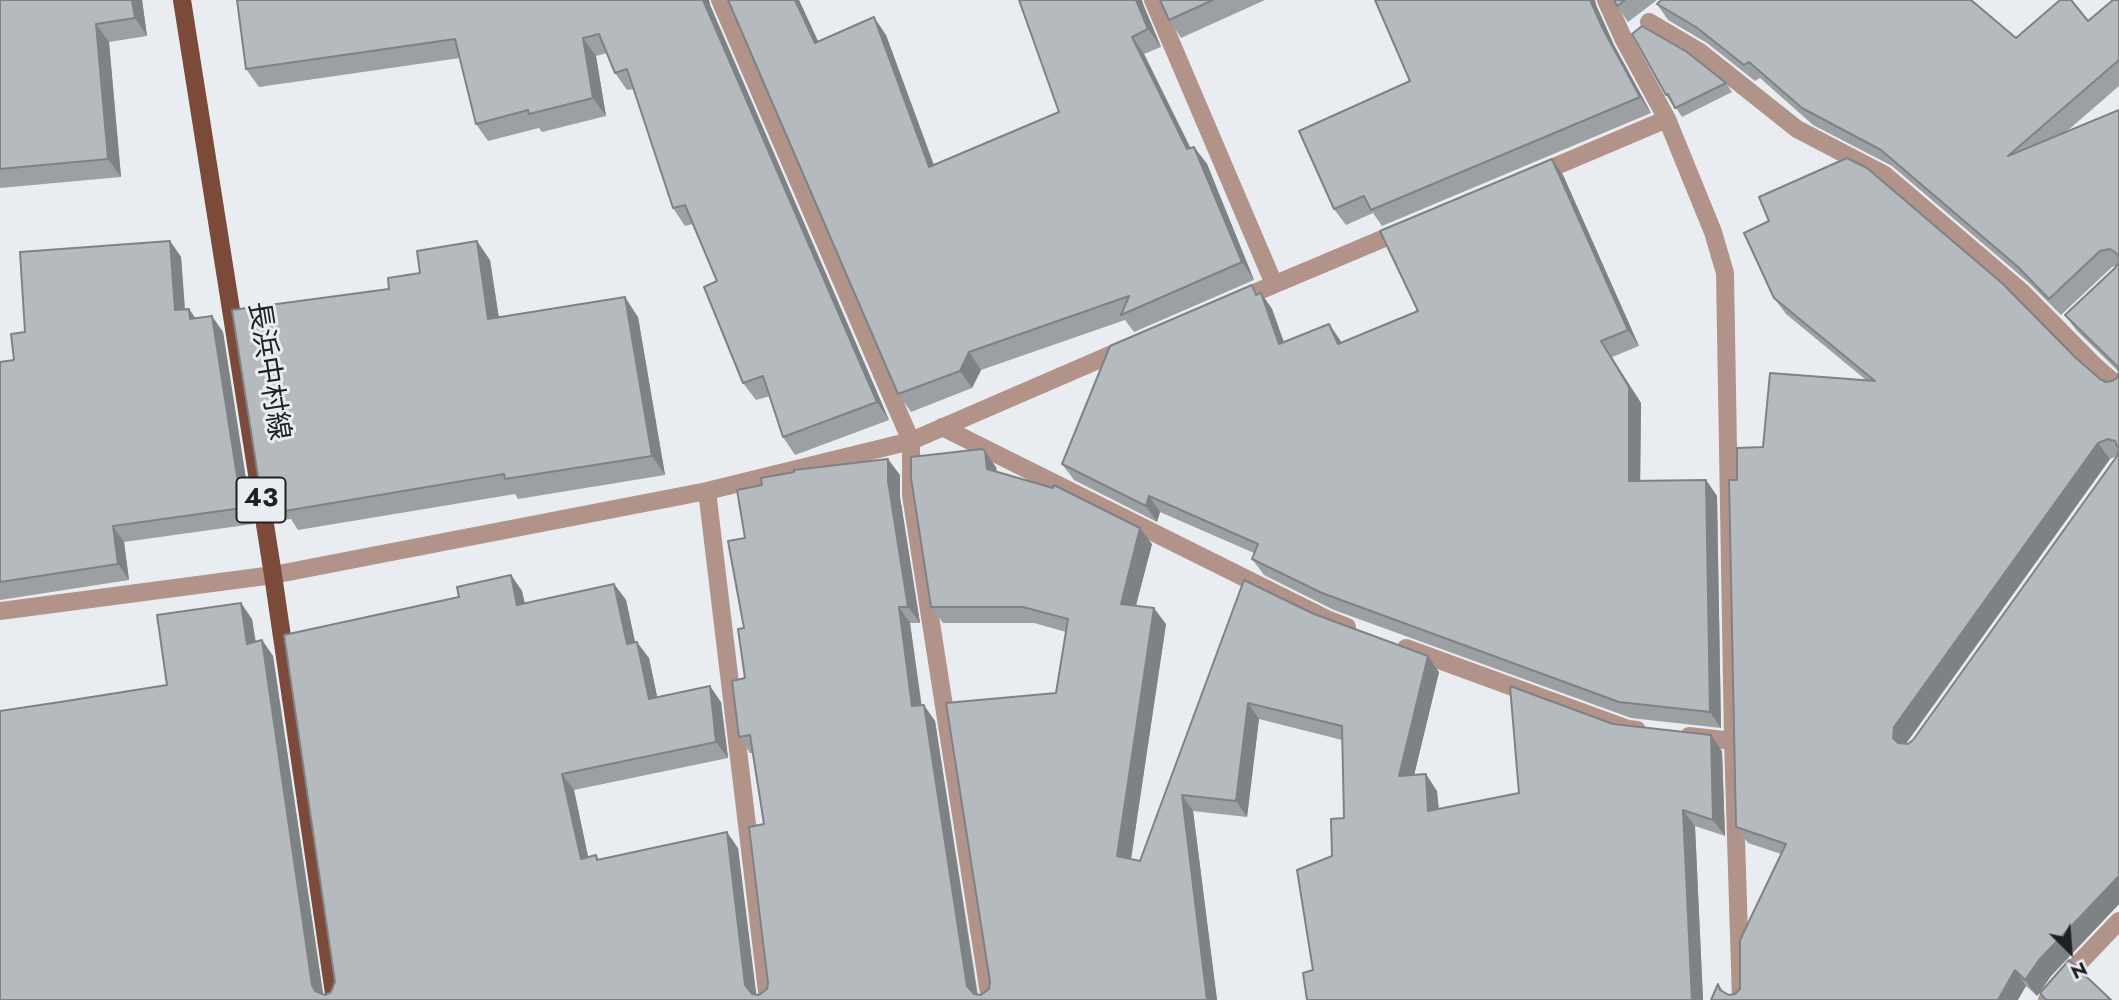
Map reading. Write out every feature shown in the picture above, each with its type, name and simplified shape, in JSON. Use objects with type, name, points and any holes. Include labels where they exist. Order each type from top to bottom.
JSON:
[{"type":"main road","name":"長浜中村線","points":[[182,0],[273,575],[335,1000]]},
{"type":"street","points":[[1153,0],[1274,285]]},
{"type":"street","points":[[1606,0],[1624,40],[1667,119],[1713,232],[1725,273],[1733,741],[1741,1000]]},
{"type":"street","points":[[721,1],[911,441],[911,495],[990,1000]]},
{"type":"street","points":[[1624,40],[1666,7]]},
{"type":"street","points":[[1649,22],[1700,52],[1797,129],[1885,175],[2065,327],[2119,387]]},
{"type":"street","points":[[1515,183],[1667,119]]},
{"type":"street","points":[[1223,306],[1426,220]]},
{"type":"street","points":[[0,611],[273,575],[707,491],[911,441],[1146,339]]},
{"type":"street","points":[[943,427],[1329,621],[1368,635]]},
{"type":"street","points":[[707,491],[768,1000]]},
{"type":"street","points":[[1394,644],[1628,729],[1733,741]]},
{"type":"street","points":[[2047,1000],[2119,921]]},
{"type":"building","points":[[0,0],[132,0],[135,18],[96,24],[108,159],[0,169]]},
{"type":"building","points":[[237,0],[703,0],[877,402],[783,437],[763,376],[743,383],[704,287],[717,281],[685,205],[673,208],[627,69],[615,73],[599,34],[583,38],[593,98],[529,114],[528,110],[476,124],[455,39],[246,69]]},
{"type":"building","points":[[728,0],[795,0],[815,43],[874,17],[929,167],[1059,112],[1019,0],[1136,0],[1148,29],[1132,37],[1187,149],[1194,147],[1242,262],[1121,315],[1129,296],[969,352],[960,371],[898,394]]},
{"type":"building","points":[[1160,0],[1213,0],[1169,20]]},
{"type":"building","points":[[1375,0],[1590,0],[1640,97],[1371,210],[1364,196],[1334,209],[1299,131],[1410,81]]},
{"type":"building","points":[[1614,0],[1625,0],[1617,6]]},
{"type":"building","points":[[1661,0],[1971,0],[2016,38],[2060,0],[2071,0],[2088,21],[2113,0],[2119,0],[2119,60],[2008,156],[2119,110],[2119,257],[2110,249],[2100,251],[2049,299],[2018,267],[1881,150],[1802,108],[1749,62],[1744,65],[1696,27],[1657,4]]},
{"type":"building","points":[[1642,26],[1687,52],[1726,83],[1675,108],[1632,34]]},
{"type":"building","points":[[1847,158],[1867,168],[2003,284],[2100,379],[2106,382],[2117,378],[2119,372],[2119,450],[2119,876],[2039,960],[2025,980],[2015,970],[1998,1000],[1711,1000],[1718,984],[1720,990],[1729,995],[1740,989],[1740,940],[1786,844],[1736,827],[1729,480],[1737,480],[1737,448],[1763,447],[1770,373],[1875,381],[1774,298],[1744,233],[1769,221],[1759,197]],"holes":[[[2108,439],[2115,441],[2119,450],[1913,740],[1908,744],[1898,743],[1893,738],[1894,727],[2098,443]]]},
{"type":"building","points":[[1552,159],[1628,330],[1601,341],[1629,387],[1629,481],[1706,480],[1710,712],[1619,702],[1322,593],[1252,559],[1258,544],[1149,496],[1146,506],[1062,464],[1110,346],[1252,285],[1256,295],[1261,293],[1279,344],[1329,324],[1338,344],[1418,311],[1380,231]]},
{"type":"building","points":[[170,241],[175,310],[189,309],[190,319],[212,316],[242,508],[113,526],[118,564],[0,582],[0,362],[14,360],[11,334],[25,332],[20,252]]},
{"type":"building","points":[[477,241],[488,319],[625,297],[652,456],[505,479],[504,474],[285,511],[283,499],[262,502],[232,310],[389,289],[388,278],[420,273],[417,251]]},
{"type":"building","points":[[2119,262],[2119,372],[2118,367],[2065,315]]},
{"type":"building","points":[[982,449],[985,451],[987,469],[1053,488],[1054,485],[1140,528],[1121,604],[1154,608],[1117,856],[1140,861],[1244,580],[1314,614],[1428,656],[1399,776],[1426,774],[1428,811],[1519,793],[1510,686],[1613,724],[1711,735],[1713,820],[1683,810],[1692,1000],[1307,1000],[1303,973],[1313,970],[1297,870],[1332,856],[1331,819],[1344,818],[1342,726],[1248,703],[1236,801],[1182,795],[1207,1000],[0,1000],[0,711],[167,685],[157,615],[241,603],[247,644],[262,640],[312,985],[315,991],[325,995],[331,992],[335,982],[284,635],[459,597],[457,587],[511,575],[517,605],[614,584],[627,644],[637,642],[649,699],[710,686],[716,742],[562,774],[581,859],[596,855],[597,860],[727,832],[745,985],[752,994],[759,995],[767,989],[768,983],[749,827],[764,824],[750,735],[739,737],[732,681],[745,678],[738,629],[744,628],[728,541],[745,538],[737,490],[762,485],[761,478],[794,470],[888,459],[888,481],[908,607],[899,607],[912,706],[924,705],[967,986],[974,994],[981,995],[989,989],[990,982],[946,703],[1056,693],[1068,619],[1023,607],[931,607],[911,478],[911,457]]},
{"type":"building","points":[[2069,960],[2111,1000],[2046,1000],[2040,993]]}]
